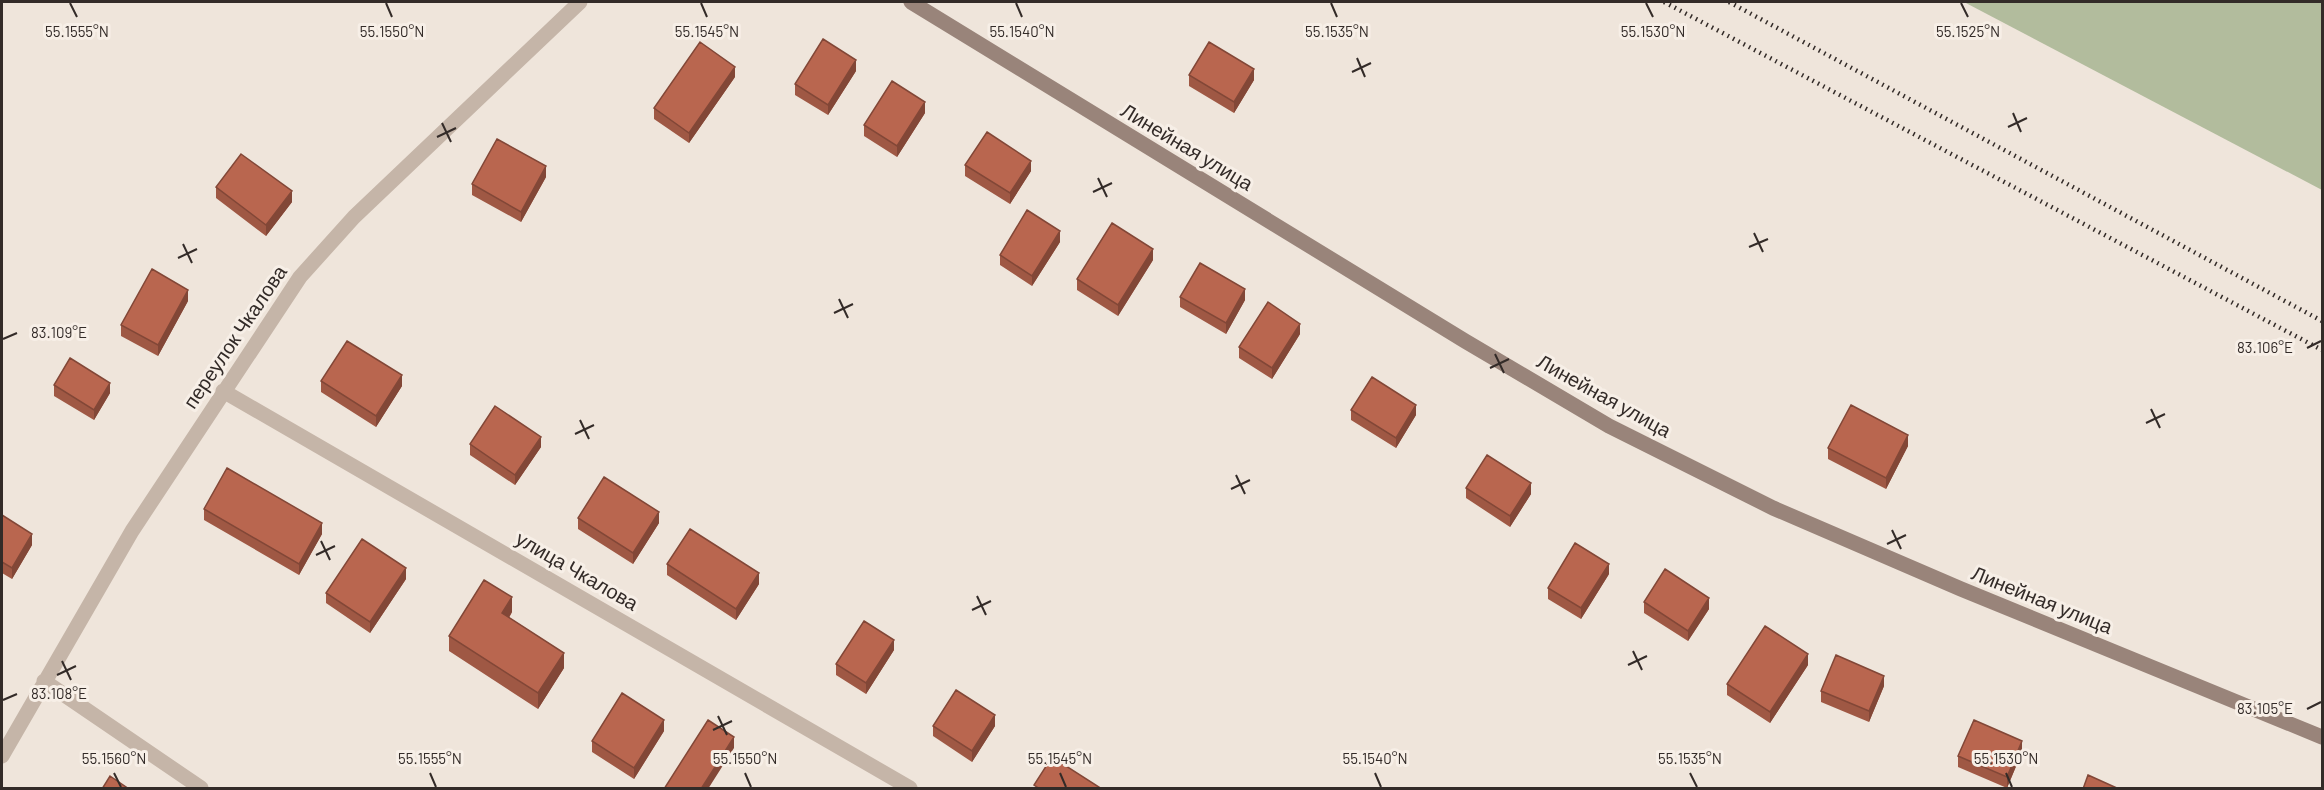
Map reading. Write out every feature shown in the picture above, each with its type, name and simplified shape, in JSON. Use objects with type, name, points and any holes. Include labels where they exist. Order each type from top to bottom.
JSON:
[{"type":"main road","name":"Линейная улица","points":[[911,2],[1454,334],[1609,426],[1773,508],[1961,589],[2322,737]]},
{"type":"street","name":"переулок Чкалова","points":[[2,756],[132,531],[300,277],[354,217],[580,2]]},
{"type":"street","name":"улица Чкалова","points":[[224,391],[910,789]]},
{"type":"street","points":[[44,681],[201,789]]},
{"type":"green space","points":[[1964,2],[2322,2],[2322,190]]},
{"type":"building","points":[[823,39],[856,60],[828,105],[795,84]]},
{"type":"building","points":[[700,42],[735,67],[689,133],[654,108]]},
{"type":"building","points":[[1209,42],[1254,69],[1234,102],[1189,75]]},
{"type":"building","points":[[892,81],[925,102],[897,146],[864,125]]},
{"type":"building","points":[[987,132],[1031,161],[1010,193],[965,165]]},
{"type":"building","points":[[497,139],[546,166],[521,212],[472,184]]},
{"type":"building","points":[[241,154],[292,191],[266,225],[216,187]]},
{"type":"building","points":[[1027,210],[1060,231],[1032,276],[1000,255]]},
{"type":"building","points":[[1112,223],[1153,249],[1118,305],[1077,279]]},
{"type":"building","points":[[1200,263],[1245,289],[1226,323],[1180,297]]},
{"type":"building","points":[[152,269],[188,290],[158,345],[121,325]]},
{"type":"building","points":[[1268,302],[1300,324],[1272,368],[1239,347]]},
{"type":"building","points":[[347,341],[402,375],[376,416],[321,381]]},
{"type":"building","points":[[70,358],[110,383],[94,410],[54,385]]},
{"type":"building","points":[[1372,377],[1416,405],[1396,438],[1351,410]]},
{"type":"building","points":[[1851,405],[1908,435],[1886,478],[1828,448]]},
{"type":"building","points":[[495,406],[541,437],[515,475],[470,444]]},
{"type":"building","points":[[1487,455],[1531,483],[1510,516],[1466,488]]},
{"type":"building","points":[[227,468],[322,523],[299,564],[204,509]]},
{"type":"building","points":[[604,477],[659,512],[633,553],[578,518]]},
{"type":"building","points":[[2,515],[32,534],[12,568],[2,562]]},
{"type":"building","points":[[690,529],[759,573],[736,609],[667,564]]},
{"type":"building","points":[[362,539],[406,568],[370,622],[326,593]]},
{"type":"building","points":[[1575,543],[1609,564],[1581,608],[1548,588]]},
{"type":"building","points":[[1665,569],[1709,598],[1688,631],[1644,602]]},
{"type":"building","points":[[484,580],[512,597],[502,613],[564,653],[538,693],[449,636]]},
{"type":"building","points":[[864,621],[894,640],[866,683],[836,664]]},
{"type":"building","points":[[1765,626],[1808,654],[1770,712],[1727,684]]},
{"type":"building","points":[[1836,655],[1884,676],[1869,711],[1821,691]]},
{"type":"building","points":[[956,690],[995,715],[972,751],[933,726]]},
{"type":"building","points":[[622,693],[664,720],[634,768],[592,741]]},
{"type":"building","points":[[708,720],[734,737],[701,789],[664,789]]},
{"type":"building","points":[[1974,720],[2022,741],[2007,777],[1958,756]]},
{"type":"building","points":[[1052,757],[1102,789],[1040,789],[1034,785]]},
{"type":"building","points":[[2088,775],[2119,789],[2083,789]]},
{"type":"building","points":[[110,776],[129,789],[102,789]]},
{"type":"railway","points":[[1664,2],[2322,350]]},
{"type":"railway","points":[[1729,2],[2322,321]]}]
